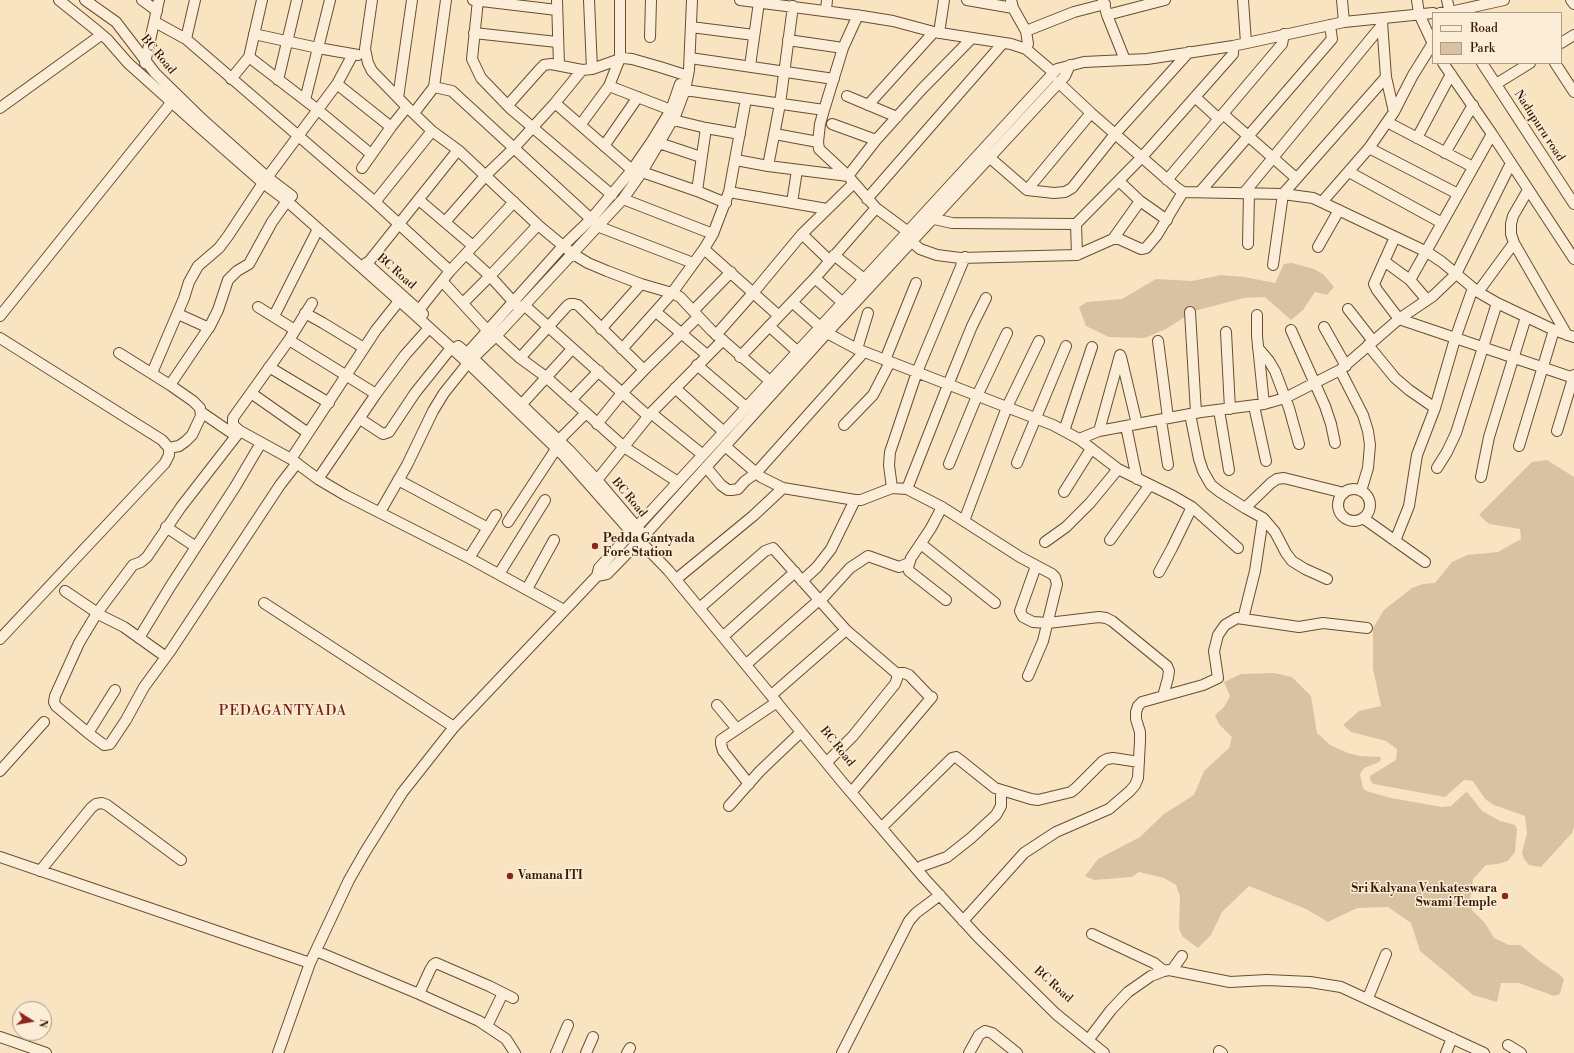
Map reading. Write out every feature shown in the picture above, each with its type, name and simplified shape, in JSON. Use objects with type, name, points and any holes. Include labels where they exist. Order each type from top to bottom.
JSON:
[{"type":"street","points":[[59,0],[101,34],[128,63],[171,103],[265,180],[318,229],[402,299],[429,328],[451,348],[468,359],[558,444],[563,455],[634,530]]},
{"type":"street","name":"BC Road","points":[[85,0],[118,25],[145,62],[265,180],[291,196],[367,264],[402,299],[419,310],[468,359],[522,404],[558,444],[597,480],[634,530],[680,576],[727,632],[750,661],[801,732],[827,757],[855,788],[940,895],[1059,1008],[1092,1035],[1108,1052]]},
{"type":"street","points":[[142,0],[157,11]]},
{"type":"street","points":[[145,62],[159,0]]},
{"type":"street","points":[[186,39],[195,0]]},
{"type":"street","points":[[231,79],[249,57],[262,0]]},
{"type":"street","points":[[278,80],[297,0]]},
{"type":"street","points":[[305,100],[330,0]]},
{"type":"street","points":[[372,0],[365,56],[372,71],[432,131],[458,150],[538,225],[573,254],[588,263],[641,284],[672,292],[680,297],[719,338],[773,386]]},
{"type":"street","points":[[398,98],[412,0]]},
{"type":"street","points":[[362,168],[391,127],[434,87],[446,0]]},
{"type":"street","points":[[559,66],[557,42],[557,5],[477,0],[472,59],[481,78],[508,105],[612,195]]},
{"type":"street","points":[[587,70],[589,0]]},
{"type":"street","points":[[580,124],[609,86],[620,58],[620,0]]},
{"type":"street","points":[[650,37],[651,0]]},
{"type":"street","points":[[519,306],[563,246],[623,199],[652,141],[672,115],[682,74],[686,0]]},
{"type":"street","points":[[380,512],[433,412],[444,393],[468,359],[519,306],[573,254],[612,195],[637,171],[659,143],[685,90],[690,58],[692,0]]},
{"type":"street","points":[[740,0],[863,16],[893,21],[936,33],[1003,43],[1026,49],[1053,72]]},
{"type":"street","points":[[826,10],[827,0]]},
{"type":"street","points":[[868,105],[936,33],[944,0]]},
{"type":"street","points":[[967,0],[1012,4],[1026,31],[1028,44],[1026,49]]},
{"type":"street","points":[[1107,15],[1154,1],[1165,0]]},
{"type":"street","points":[[1243,0],[1246,43]]},
{"type":"street","points":[[1342,0],[1344,22]]},
{"type":"street","points":[[1417,0],[1419,14],[1432,42]]},
{"type":"street","points":[[1447,0],[1450,12]]},
{"type":"street","points":[[1454,12],[1504,0]]},
{"type":"street","points":[[1571,0],[1574,4]]},
{"type":"street","points":[[750,66],[760,2]]},
{"type":"street","points":[[1026,31],[1104,2],[1107,15],[1125,60]]},
{"type":"street","points":[[768,166],[780,104],[793,6]]},
{"type":"street","points":[[597,576],[607,574],[642,538],[725,446],[798,352],[824,330],[843,303],[864,279],[1057,69],[1097,60],[1147,59],[1233,46],[1344,22],[1382,22],[1419,14],[1432,13]]},
{"type":"street","points":[[101,34],[101,20],[108,16]]},
{"type":"street","points":[[863,16],[843,48],[820,124],[818,142],[819,149],[851,179],[876,208],[907,231]]},
{"type":"street","points":[[155,22],[186,39],[375,202],[450,271]]},
{"type":"street","points":[[1382,22],[1386,77],[1394,112]]},
{"type":"street","points":[[1248,244],[1247,193],[1382,22]]},
{"type":"street","points":[[0,108],[101,34],[115,33],[118,25]]},
{"type":"street","points":[[1200,192],[1332,39],[1330,25]]},
{"type":"street","points":[[691,27],[754,35]]},
{"type":"street","points":[[474,33],[557,42]]},
{"type":"street","points":[[254,34],[318,48],[365,56]]},
{"type":"street","points":[[1168,180],[1282,44],[1284,34]]},
{"type":"street","points":[[1562,42],[1574,35]]},
{"type":"street","points":[[597,480],[649,415],[706,355],[753,293],[802,234],[827,209],[851,179],[876,140],[922,89],[972,38]]},
{"type":"street","points":[[788,40],[843,48]]},
{"type":"street","points":[[867,199],[1003,43]]},
{"type":"street","points":[[934,219],[952,223],[1076,224],[1142,157],[1233,54],[1233,46]]},
{"type":"street","points":[[1322,202],[1369,148],[1394,112],[1413,75],[1432,46]]},
{"type":"street","points":[[989,157],[1027,190],[1054,193],[1065,192],[1072,188],[1115,134],[1189,52]]},
{"type":"street","points":[[152,373],[178,314],[189,282],[198,266],[219,248],[265,180],[299,137],[337,84],[353,54]]},
{"type":"street","points":[[249,57],[318,110],[371,154]]},
{"type":"street","points":[[445,222],[486,175],[514,149],[587,70],[620,58],[632,59],[682,74]]},
{"type":"street","points":[[690,58],[834,79]]},
{"type":"street","points":[[508,105],[544,65],[551,64],[587,70]]},
{"type":"street","points":[[1444,64],[1574,258]]},
{"type":"street","name":"Nadupuru road","points":[[1483,64],[1574,204]]},
{"type":"street","points":[[1496,84],[1528,64]]},
{"type":"street","points":[[1556,64],[1573,89]]},
{"type":"street","points":[[278,1053],[310,964],[332,916],[365,852],[398,800],[454,728],[597,576],[599,568],[746,407],[773,386],[824,330],[934,219],[989,157],[1065,76],[1070,65]]},
{"type":"street","points":[[1417,138],[1451,74]]},
{"type":"street","points":[[1273,265],[1283,194],[1386,77]]},
{"type":"street","points":[[1058,82],[1091,113],[1183,192],[1283,194],[1304,196],[1322,202],[1427,252],[1442,262],[1476,290],[1497,303],[1554,330],[1571,336]]},
{"type":"street","points":[[337,84],[391,127]]},
{"type":"street","points":[[609,86],[638,97],[672,115],[706,128],[740,134]]},
{"type":"street","points":[[434,87],[452,91],[594,223],[693,263]]},
{"type":"street","points":[[685,90],[824,110]]},
{"type":"street","points":[[846,96],[897,117]]},
{"type":"street","points":[[604,146],[638,97]]},
{"type":"street","points":[[1195,97],[1248,136],[1296,178]]},
{"type":"street","points":[[622,349],[672,292],[704,249],[713,234],[729,192],[746,99]]},
{"type":"street","points":[[0,316],[171,103]]},
{"type":"street","points":[[555,104],[604,146],[637,171],[697,191],[726,203]]},
{"type":"street","points":[[1445,153],[1473,106]]},
{"type":"street","points":[[1027,190],[1091,113]]},
{"type":"street","points":[[1387,122],[1473,167]]},
{"type":"street","points":[[832,124],[876,140]]},
{"type":"street","points":[[697,191],[706,128]]},
{"type":"street","points":[[375,202],[432,131]]},
{"type":"street","points":[[775,134],[818,142]]},
{"type":"street","points":[[1410,280],[1492,134]]},
{"type":"street","points":[[659,143],[701,156]]},
{"type":"street","points":[[1369,148],[1458,194]]},
{"type":"street","points":[[367,264],[458,150]]},
{"type":"street","points":[[736,160],[851,179]]},
{"type":"street","points":[[1078,439],[1099,431],[1193,413],[1259,405],[1285,398],[1315,384],[1343,368],[1399,319],[1433,296],[1456,274],[1511,163]]},
{"type":"street","points":[[792,203],[797,170]]},
{"type":"street","points":[[1349,172],[1442,223]]},
{"type":"street","points":[[1119,180],[1140,201],[1167,220]]},
{"type":"street","points":[[1528,190],[1517,207],[1511,224],[1511,234],[1514,243],[1571,336]]},
{"type":"street","points":[[729,192],[827,209]]},
{"type":"street","points":[[912,242],[920,249],[937,255],[965,257],[1077,255],[1113,239],[1119,239],[1137,248],[1146,248],[1167,220],[1183,192]]},
{"type":"street","points":[[623,199],[713,234]]},
{"type":"street","points":[[170,384],[209,328],[218,310],[228,280],[237,271],[249,264],[272,222],[287,200]]},
{"type":"street","points":[[419,200],[445,222],[470,250],[490,276],[519,306],[548,327],[649,415],[703,455]]},
{"type":"street","points":[[1113,239],[1140,201]]},
{"type":"street","points":[[419,310],[442,280],[514,202]]},
{"type":"street","points":[[740,356],[815,278],[876,208]]},
{"type":"street","points":[[1318,247],[1339,210]]},
{"type":"street","points":[[1076,224],[1077,255]]},
{"type":"street","points":[[463,303],[538,225]]},
{"type":"street","points":[[274,316],[318,229]]},
{"type":"street","points":[[802,234],[832,258],[864,279]]},
{"type":"street","points":[[1395,237],[1374,284],[1399,319],[1455,339],[1574,377],[1557,431]]},
{"type":"street","points":[[1395,541],[1409,506],[1417,455],[1436,408],[1455,339],[1476,290],[1514,243]]},
{"type":"street","points":[[704,249],[779,316]]},
{"type":"street","points":[[892,488],[889,465],[890,452],[917,372],[965,257]]},
{"type":"street","points":[[1384,261],[1410,280],[1427,300]]},
{"type":"street","points":[[597,424],[622,393],[680,334],[731,272]]},
{"type":"street","points":[[815,278],[843,303]]},
{"type":"street","points":[[442,280],[492,334],[546,378],[597,424],[624,447],[678,482]]},
{"type":"street","points":[[844,425],[873,395],[916,282]]},
{"type":"street","points":[[601,329],[641,284]]},
{"type":"street","points":[[907,489],[972,326],[986,298]]},
{"type":"street","points":[[238,433],[166,527],[147,557],[133,566],[97,613],[79,643],[55,696],[54,702],[56,706],[104,745],[110,744],[126,720],[144,687],[166,658],[280,485],[308,433],[380,325],[402,299]]},
{"type":"street","points":[[792,302],[824,330],[861,351],[1037,418],[1064,431],[1091,448],[1118,470],[1149,486],[1173,496],[1192,507],[1238,548]]},
{"type":"street","points":[[238,433],[233,425],[233,418],[289,340],[312,303]]},
{"type":"street","points":[[1437,468],[1456,433],[1497,303]]},
{"type":"street","points":[[520,358],[567,306],[574,304],[578,305],[644,370]]},
{"type":"street","points":[[258,307],[295,330]]},
{"type":"street","points":[[1348,309],[1395,378],[1409,390],[1436,408]]},
{"type":"street","points":[[656,312],[706,355]]},
{"type":"street","points":[[1190,312],[1193,413],[1199,459],[1207,478],[1220,492],[1263,518],[1275,532],[1292,561],[1327,579]]},
{"type":"street","points":[[706,467],[721,485],[732,490],[738,488],[744,481],[756,474],[861,351],[868,313]]},
{"type":"street","points":[[178,314],[209,328]]},
{"type":"street","points":[[305,314],[323,322],[364,348]]},
{"type":"street","points":[[1257,315],[1259,405],[1266,461]]},
{"type":"street","points":[[1481,477],[1489,437],[1526,316]]},
{"type":"street","points":[[769,326],[798,352]]},
{"type":"street","points":[[1324,327],[1363,415],[1368,431],[1370,445],[1368,468],[1361,491]]},
{"type":"street","points":[[318,479],[376,394],[429,328]]},
{"type":"street","points":[[1291,330],[1329,418],[1335,443]]},
{"type":"street","points":[[1519,446],[1554,330]]},
{"type":"street","points":[[1226,332],[1230,409]]},
{"type":"street","points":[[949,464],[977,396],[1007,333]]},
{"type":"street","points":[[0,338],[162,440],[169,448],[169,455],[165,462],[0,640]]},
{"type":"street","points":[[289,340],[376,394]]},
{"type":"street","points":[[964,521],[1007,407],[1039,341]]},
{"type":"street","points":[[1158,341],[1168,465]]},
{"type":"street","points":[[1017,463],[1066,346]]},
{"type":"street","points":[[1064,431],[1092,347]]},
{"type":"street","points":[[360,419],[383,434],[389,432],[415,393],[451,348]]},
{"type":"street","points":[[1258,348],[1270,361],[1285,398],[1299,444]]},
{"type":"street","points":[[522,404],[572,349]]},
{"type":"street","points":[[120,353],[170,384],[193,401],[201,412],[238,433],[261,442],[294,461],[318,479],[500,574],[564,610]]},
{"type":"street","points":[[1099,431],[1120,355],[1137,424]]},
{"type":"street","points":[[697,365],[746,407]]},
{"type":"street","points":[[270,367],[329,403]]},
{"type":"street","points":[[571,400],[598,372]]},
{"type":"street","points":[[675,388],[724,432]]},
{"type":"street","points":[[251,393],[308,433]]},
{"type":"street","points":[[1219,410],[1229,470]]},
{"type":"street","points":[[169,448],[179,446],[186,441],[199,422],[201,412]]},
{"type":"street","points":[[508,522],[558,444],[586,413]]},
{"type":"street","points":[[1126,426],[1137,479]]},
{"type":"street","points":[[139,638],[235,487],[261,442]]},
{"type":"street","points":[[725,446],[756,474],[770,483],[783,488],[855,500],[861,500],[892,488],[907,489],[942,507],[1020,557],[1052,574],[1057,580],[1048,623],[1043,641],[1028,676]]},
{"type":"street","points":[[1064,492],[1091,448]]},
{"type":"street","points":[[1046,542],[1066,527],[1085,508],[1118,470]]},
{"type":"street","points":[[1245,508],[1271,483],[1284,478],[1344,492],[1353,489],[1361,491],[1367,496],[1370,505],[1367,515],[1358,521],[1348,520],[1340,512],[1339,502],[1344,492]]},
{"type":"street","points":[[398,480],[488,528]]},
{"type":"street","points":[[1110,540],[1149,486]]},
{"type":"street","points":[[680,576],[753,516],[783,488]]},
{"type":"street","points":[[500,574],[545,500]]},
{"type":"street","points":[[802,581],[817,567],[831,549],[855,500]]},
{"type":"street","points":[[750,661],[818,600],[820,601],[850,568],[868,556],[899,567],[909,563],[942,507]]},
{"type":"street","points":[[1159,572],[1178,538],[1192,507]]},
{"type":"street","points":[[469,558],[496,515]]},
{"type":"street","points":[[1243,619],[1255,571],[1263,518]]},
{"type":"street","points":[[1363,518],[1425,562]]},
{"type":"street","points":[[166,527],[196,547]]},
{"type":"street","name":"BC Road","points":[[642,538],[884,825],[922,866],[978,937],[1056,1014],[1108,1052]]},
{"type":"street","points":[[527,589],[554,540]]},
{"type":"street","points":[[921,544],[995,603]]},
{"type":"street","points":[[703,605],[770,548],[775,549],[818,600],[846,630],[898,676]]},
{"type":"street","points":[[909,563],[910,571],[946,600]]},
{"type":"street","points":[[1036,566],[1020,614],[1033,622],[1048,623],[1099,617],[1112,621],[1167,666],[1169,671],[1163,696]]},
{"type":"street","points":[[727,632],[795,572]]},
{"type":"street","points":[[65,592],[97,613],[124,627],[166,658]]},
{"type":"street","points":[[264,603],[454,728]]},
{"type":"street","points":[[965,919],[1024,854],[1056,832],[1109,809],[1130,791],[1138,778],[1140,741],[1136,712],[1138,706],[1142,702],[1203,685],[1218,678],[1214,652],[1218,636],[1225,625],[1237,618],[1299,626],[1323,623],[1367,628]]},
{"type":"street","points":[[749,784],[723,751],[721,740],[776,697],[846,630]]},
{"type":"street","points":[[827,757],[853,736],[895,684],[900,673],[909,675],[931,698],[855,788]]},
{"type":"street","points":[[88,733],[116,690]]},
{"type":"street","points":[[717,705],[736,728]]},
{"type":"street","points":[[0,771],[44,722]]},
{"type":"street","points":[[729,806],[760,771],[801,732]]},
{"type":"street","points":[[884,825],[952,758],[960,760],[990,785],[1001,791],[1038,800],[1071,792],[1103,761],[1107,759],[1113,758],[1139,762]]},
{"type":"street","points":[[922,866],[947,857],[996,815],[1002,806],[1001,791]]},
{"type":"street","points":[[40,871],[91,808],[96,804],[102,803],[107,805],[181,860]]},
{"type":"street","points":[[0,857],[310,964]]},
{"type":"street","points":[[842,1053],[909,921],[916,913],[940,895]]},
{"type":"street","points":[[1092,934],[1168,970],[1230,982],[1267,980],[1310,982],[1341,987],[1368,998],[1484,1053]]},
{"type":"street","points":[[316,951],[419,994],[486,1026],[506,1039],[515,1053]]},
{"type":"street","points":[[1368,998],[1386,954]]},
{"type":"street","points":[[1092,1035],[1111,1010],[1128,992],[1152,976],[1168,970],[1182,956]]},
{"type":"street","points":[[419,994],[430,970],[433,965],[436,964],[513,998]]},
{"type":"street","points":[[486,1026],[503,993]]},
{"type":"street","points":[[556,1053],[568,1025]]},
{"type":"street","points":[[969,1053],[979,1035],[985,1032],[992,1033],[1017,1053]]},
{"type":"street","points":[[0,1037],[46,1053]]},
{"type":"street","points":[[586,1053],[593,1037]]},
{"type":"street","points":[[1446,1053],[1452,1038]]},
{"type":"street","points":[[1508,1045],[1521,1053]]},
{"type":"green space","points":[[1292,263],[1314,269],[1323,274],[1334,287],[1327,295],[1315,292],[1303,310],[1291,320],[1265,297],[1244,298],[1194,311],[1166,329],[1145,338],[1109,337],[1086,326],[1079,307],[1087,302],[1122,299],[1156,279],[1192,281],[1221,275],[1244,277],[1275,283],[1284,264]]},
{"type":"green space","points":[[1547,460],[1574,477],[1574,827],[1572,833],[1541,867],[1529,865],[1524,859],[1522,853],[1527,833],[1525,816],[1494,805],[1485,799],[1473,781],[1464,780],[1445,797],[1373,784],[1370,780],[1370,776],[1396,760],[1397,749],[1386,741],[1351,732],[1343,725],[1359,711],[1381,706],[1373,669],[1373,628],[1384,610],[1412,588],[1423,584],[1435,583],[1452,562],[1467,555],[1498,552],[1521,539],[1520,529],[1489,524],[1479,515],[1532,462]]},
{"type":"green space","points":[[1274,673],[1292,677],[1311,696],[1317,733],[1330,745],[1348,753],[1360,756],[1381,757],[1380,761],[1364,768],[1360,774],[1363,788],[1366,791],[1391,798],[1442,807],[1451,806],[1466,792],[1482,811],[1500,821],[1515,825],[1517,829],[1515,852],[1508,861],[1486,865],[1473,879],[1470,901],[1472,910],[1485,923],[1494,938],[1509,945],[1520,945],[1560,975],[1564,979],[1560,994],[1554,996],[1519,983],[1501,983],[1497,1002],[1473,995],[1420,951],[1411,923],[1388,907],[1357,908],[1328,922],[1306,909],[1249,886],[1222,912],[1211,935],[1198,948],[1182,936],[1179,928],[1180,896],[1176,885],[1164,878],[1139,872],[1132,877],[1094,880],[1085,876],[1098,859],[1140,837],[1164,814],[1194,795],[1204,771],[1229,748],[1232,737],[1219,724],[1215,715],[1224,707],[1230,696],[1224,682],[1241,674]]},
{"type":"place","name":"Pedda Gantyada Fore Station","points":[[595,546]]},
{"type":"place","name":"Vamana ITI","points":[[510,876]]},
{"type":"place","name":"Sri Kalyana Venkateswara Swami Temple","points":[[1505,896]]},
{"type":"district","name":"PEDAGANTYADA","points":[[283,712]]}]
